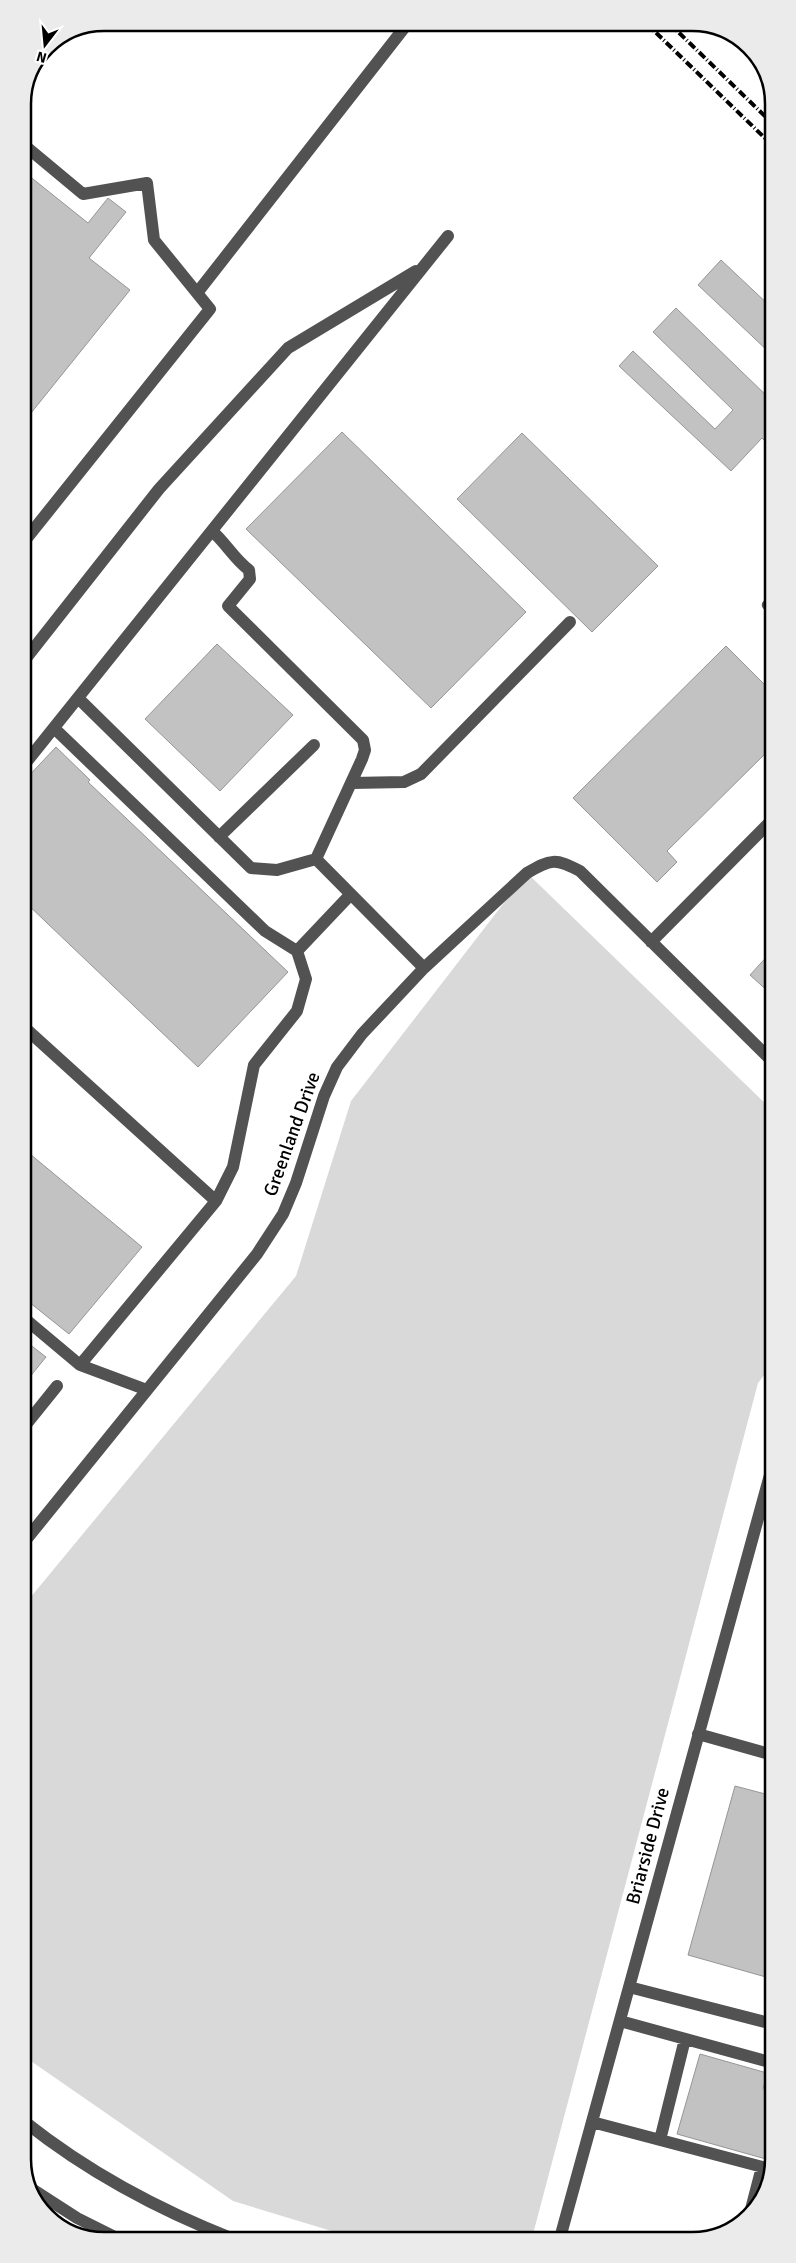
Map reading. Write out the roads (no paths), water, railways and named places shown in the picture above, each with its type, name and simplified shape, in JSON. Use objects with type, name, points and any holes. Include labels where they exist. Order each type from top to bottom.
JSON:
[{"type":"street","points":[[197,294],[402,31]]},
{"type":"street","points":[[31,151],[83,194],[147,183],[154,240],[210,309],[31,533]]},
{"type":"street","points":[[31,756],[448,236]]},
{"type":"street","points":[[31,652],[159,489],[288,348],[423,266]]},
{"type":"street","points":[[78,698],[251,868],[277,870],[316,859],[352,783],[365,750],[363,740],[228,606],[250,579],[249,570],[239,562],[224,542],[212,531]]},
{"type":"street","points":[[352,783],[404,782],[421,774],[570,622]]},
{"type":"street","points":[[54,728],[265,932],[297,951],[306,979],[297,1012],[254,1065],[232,1167],[216,1201],[80,1365]]},
{"type":"street","points":[[219,837],[314,745]]},
{"type":"street","points":[[651,942],[765,827]]},
{"type":"street","points":[[316,859],[424,968]]},
{"type":"street","name":"Greenland Drive","points":[[31,1532],[258,1254],[283,1214],[296,1183],[324,1096],[337,1067],[362,1034],[424,968],[527,873],[545,863],[562,862],[580,871],[765,1054]]},
{"type":"street","points":[[297,951],[352,894]]},
{"type":"street","points":[[31,1033],[216,1201]]},
{"type":"street","points":[[31,1324],[80,1365],[147,1390]]},
{"type":"street","points":[[31,1418],[57,1386]]},
{"type":"street","name":"Briarside Drive","points":[[562,2232],[765,1490]]},
{"type":"street","points":[[698,1734],[765,1753]]},
{"type":"street","points":[[629,1987],[765,2022]]},
{"type":"street","points":[[620,2021],[765,2061]]},
{"type":"street","points":[[660,2140],[685,2039]]},
{"type":"street","points":[[592,2122],[764,2167]]},
{"type":"street","points":[[31,2127],[50,2142],[138,2196],[217,2232]]},
{"type":"street","points":[[44,2199],[75,2225],[90,2230]]},
{"type":"railway","points":[[654,31],[765,138]]},
{"type":"railway","points":[[677,31],[765,116]]}]
